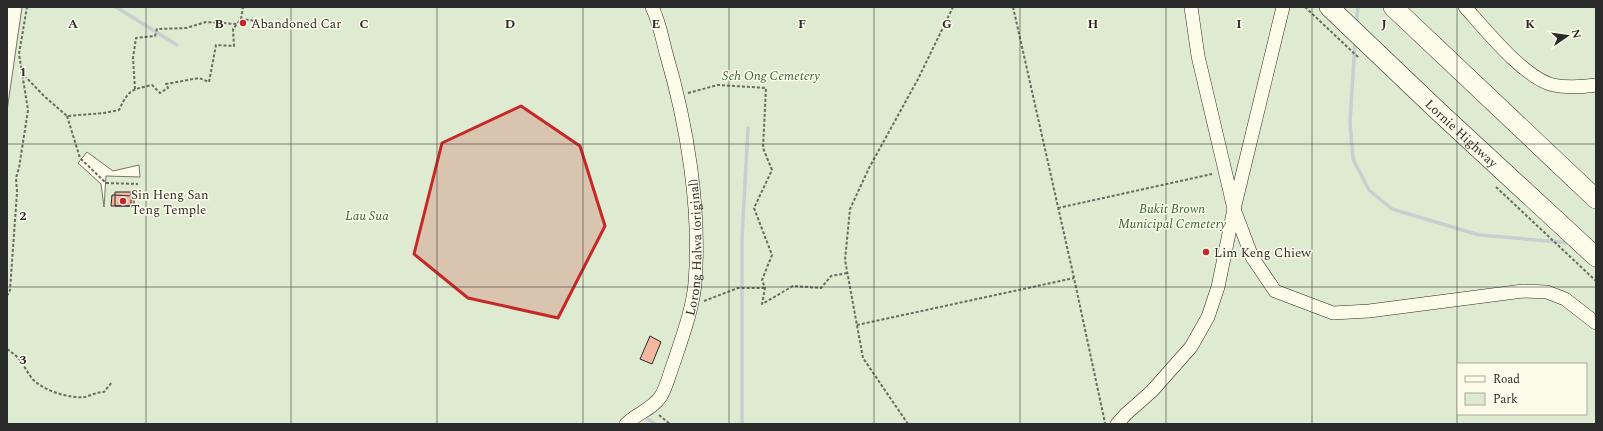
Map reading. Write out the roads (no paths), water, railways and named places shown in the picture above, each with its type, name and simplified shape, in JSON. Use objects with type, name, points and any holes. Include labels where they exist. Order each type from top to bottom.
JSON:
[{"type":"highway","name":"Lornie Highway","points":[[1329,7],[1438,111],[1596,257]]},
{"type":"highway","points":[[1393,7],[1596,200]]},
{"type":"lane","name":"Lorong Halwa (original)","points":[[626,424],[650,408],[661,396],[680,343],[695,284],[696,221],[690,168],[678,96],[672,71],[652,7]]},
{"type":"lane","points":[[1190,7],[1198,56],[1234,208],[1252,257],[1275,291],[1334,313],[1369,311],[1524,291],[1547,292],[1565,299],[1596,323]]},
{"type":"lane","points":[[1117,424],[1152,391],[1191,348],[1208,317],[1218,286],[1234,208],[1283,7]]},
{"type":"lane","points":[[1465,7],[1510,57],[1536,77],[1552,85],[1569,87],[1596,85]]},
{"type":"waterway","points":[[116,7],[177,45]]},
{"type":"waterway","points":[[1356,24],[1358,7]]},
{"type":"waterway","points":[[1355,42],[1350,122],[1353,159],[1369,190],[1392,209],[1479,235],[1571,243]]},
{"type":"waterway","points":[[742,424],[742,238],[748,128]]},
{"type":"waterway","points":[[645,417],[655,424]]},
{"type":"place","name":"Abandoned Car","points":[[243,23]]},
{"type":"place","name":"Sin Heng San Teng Temple","points":[[123,201]]},
{"type":"place","name":"Lim Keng Chiew","points":[[1206,252]]},
{"type":"park label","name":"Seh Ong Cemetery","points":[[771,75]]},
{"type":"park label","name":"Lau Sua","points":[[367,215]]},
{"type":"park label","name":"Bukit Brown Municipal Cemetery","points":[[1172,216]]}]
